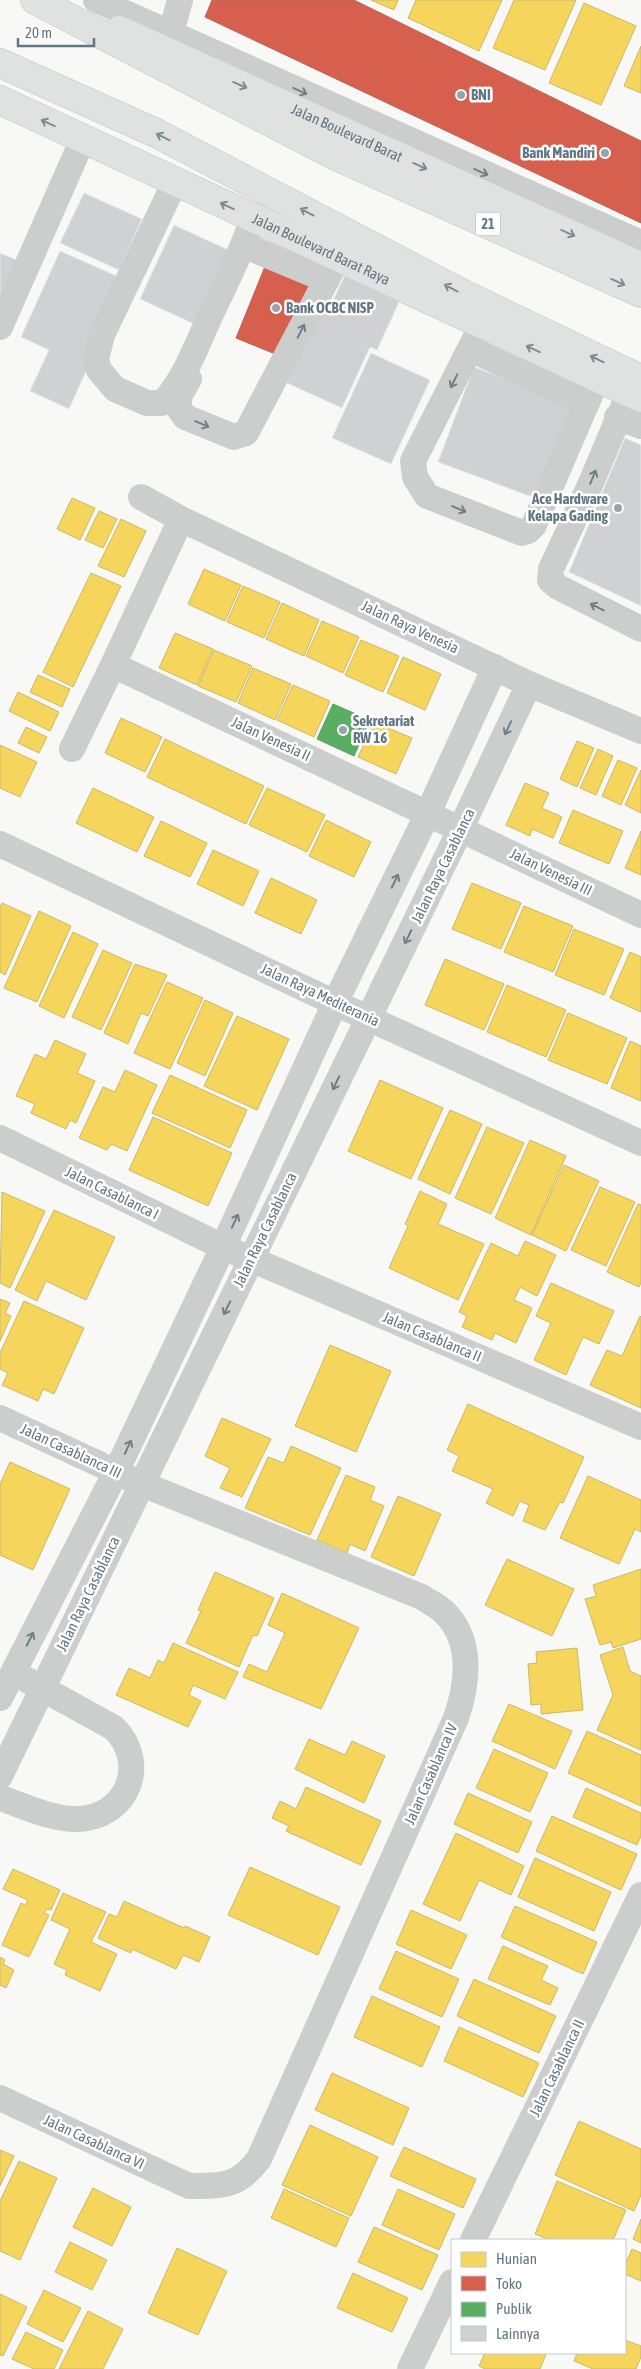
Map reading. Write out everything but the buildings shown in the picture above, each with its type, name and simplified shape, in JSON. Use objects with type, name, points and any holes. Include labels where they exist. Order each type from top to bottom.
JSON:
[{"type":"main road","name":"21","points":[[35,0],[334,155],[641,293]]},
{"type":"main road","name":"Jalan Boulevard Barat","points":[[52,0],[641,266]]},
{"type":"main road","points":[[0,63],[156,134],[465,296],[637,390]]},
{"type":"main road","name":"Jalan Boulevard Barat Raya","points":[[0,100],[263,223],[333,269],[482,325],[592,391],[637,390]]},
{"type":"street","points":[[96,0],[641,243]]},
{"type":"street","points":[[170,33],[180,0]]},
{"type":"street","points":[[0,327],[83,139]]},
{"type":"street","points":[[175,182],[102,335],[96,359],[99,370],[115,389],[147,403],[162,403],[170,395],[196,345],[246,238],[263,223]]},
{"type":"street","points":[[255,250],[333,269],[260,410],[246,433],[234,437],[185,417],[178,407],[180,396],[255,250],[263,223]]},
{"type":"street","points":[[470,350],[592,391],[534,525],[528,531],[522,533],[427,496],[415,477],[413,461],[482,325]]},
{"type":"street","points":[[637,390],[629,421],[590,484],[551,569],[550,580],[558,587],[641,629]]},
{"type":"street","name":"Jalan Raya Venesia","points":[[141,497],[180,519],[529,684],[641,731]]},
{"type":"street","points":[[72,749],[114,666],[180,519]]},
{"type":"street","name":"Jalan Venesia II","points":[[114,666],[461,828]]},
{"type":"street","name":"Jalan Raya Casablanca","points":[[0,1698],[6,1671],[116,1472],[224,1247],[335,1003],[428,813],[495,667]]},
{"type":"street","name":"Jalan Raya Casablanca","points":[[0,1776],[461,828],[529,684]]},
{"type":"street","name":"Jalan Venesia III","points":[[461,828],[641,915]]},
{"type":"street","name":"Jalan Raya Mediterania","points":[[0,844],[335,1003],[641,1143]]},
{"type":"street","name":"Jalan Casablanca I","points":[[0,1138],[224,1247]]},
{"type":"street","name":"Jalan Casablanca II","points":[[224,1247],[641,1427]]},
{"type":"street","name":"Jalan Casablanca III","points":[[0,1418],[142,1484]]},
{"type":"street","name":"Jalan Casablanca IV","points":[[142,1484],[422,1597],[444,1612],[458,1631],[465,1651],[464,1696],[456,1718],[259,2159],[248,2174],[231,2183],[212,2186],[189,2186]]},
{"type":"street","points":[[0,1798],[61,1818],[78,1820],[93,1818],[108,1812],[121,1800],[131,1778],[132,1760],[129,1748],[123,1737],[114,1728],[42,1687],[6,1671]]},
{"type":"street","name":"Jalan Casablanca II","points":[[473,2239],[641,1895]]},
{"type":"street","name":"Jalan Casablanca VI","points":[[0,2098],[189,2186]]},
{"type":"street","points":[[410,2369],[451,2284]]},
{"type":"place","name":"BNI","points":[[461,95]]},
{"type":"place","name":"Bank Mandiri","points":[[605,153]]},
{"type":"place","name":"Bank OCBC NISP","points":[[276,308]]},
{"type":"place","name":"Ace Hardware Kelapa Gading","points":[[618,508]]},
{"type":"place","name":"Sekretariat RW 16","points":[[343,730]]}]
